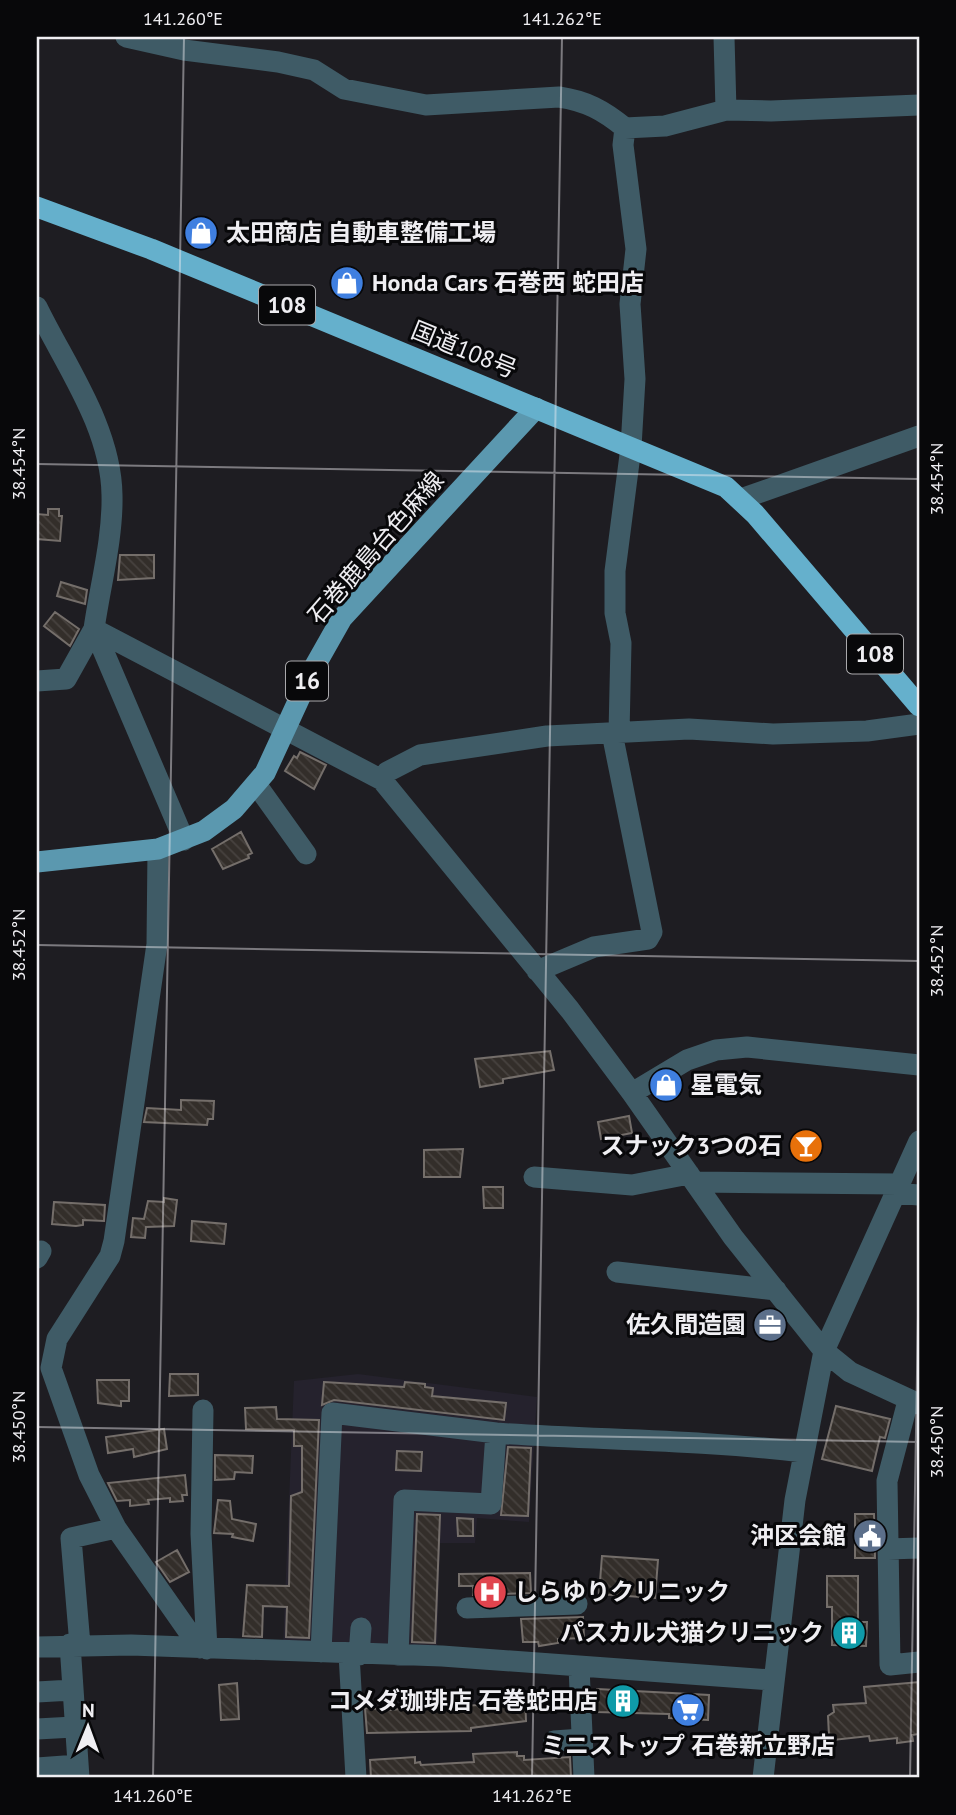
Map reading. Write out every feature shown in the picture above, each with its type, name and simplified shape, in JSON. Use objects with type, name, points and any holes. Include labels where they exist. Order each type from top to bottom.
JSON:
[{"type":"highway","name":"国道108号","points":[[37,207],[151,249],[710,480],[741,499],[919,706]]},
{"type":"highway","name":"国道108号","points":[[830,603],[919,685]]},
{"type":"main road","name":"石巻鹿島台色麻線","points":[[37,862],[158,849],[184,840],[217,823],[256,784],[285,732],[312,671],[342,618],[536,408]]},
{"type":"street","points":[[126,37],[184,50],[278,61],[314,70],[344,89],[426,105],[559,97],[580,100],[602,110],[625,128],[665,126],[726,110],[919,105]]},
{"type":"street","points":[[724,37],[726,110]]},
{"type":"street","points":[[537,971],[594,947],[648,939],[652,932],[615,733],[621,643],[615,612],[615,571],[631,447],[635,379],[630,304],[636,249],[623,145],[625,128]]},
{"type":"street","points":[[37,306],[77,382],[95,425],[112,495],[94,629],[66,679],[37,681]]},
{"type":"street","points":[[741,499],[919,436]]},
{"type":"street","points":[[94,629],[285,732],[382,780],[632,1093],[692,1178],[824,1352],[850,1372],[914,1403],[887,1481],[890,1665],[919,1662]]},
{"type":"street","points":[[94,629],[184,840]]},
{"type":"street","points":[[382,780],[387,772],[420,755],[547,736],[689,729],[773,734],[867,731],[919,724]]},
{"type":"street","points":[[256,784],[306,854]]},
{"type":"street","points":[[158,849],[158,944],[114,1241],[110,1256],[57,1339],[44,1367],[89,1475],[116,1528],[203,1648]]},
{"type":"street","points":[[632,1093],[687,1060],[716,1050],[737,1048],[919,1065]]},
{"type":"street","points":[[763,1778],[772,1679],[803,1452],[824,1352],[919,1141]]},
{"type":"street","points":[[534,1177],[632,1185],[692,1178],[896,1189],[919,1195]]},
{"type":"street","points":[[617,1272],[776,1290]]},
{"type":"street","points":[[202,1410],[203,1648]]},
{"type":"street","points":[[321,1652],[332,1413],[496,1433],[615,1441],[703,1441],[803,1452]]},
{"type":"street","points":[[398,1656],[404,1500],[491,1504],[496,1433]]},
{"type":"street","points":[[37,1768],[78,1771],[72,1690],[75,1644],[71,1538],[116,1528]]},
{"type":"street","points":[[888,1549],[919,1548]]},
{"type":"street","points":[[467,1608],[577,1604]]},
{"type":"street","points":[[356,1778],[354,1654],[360,1628]]},
{"type":"street","points":[[37,1647],[75,1644],[321,1652],[772,1679]]},
{"type":"street","points":[[579,1667],[584,1778]]},
{"type":"street","points":[[37,1692],[72,1690]]},
{"type":"street","points":[[37,1729],[74,1727]]},
{"type":"street","points":[[554,1741],[582,1739]]},
{"type":"shaded area","points":[[358,1374],[537,1397],[529,1522],[477,1518],[475,1543],[440,1543],[437,1651],[283,1646],[294,1381]]},
{"type":"building","points":[[48,509],[59,509],[59,516],[62,516],[60,541],[37,539],[37,514],[48,515]]},
{"type":"building","points":[[120,555],[154,555],[154,578],[118,580]]},
{"type":"building","points":[[61,582],[87,590],[85,604],[57,596]]},
{"type":"building","points":[[55,612],[79,629],[70,646],[44,626]]},
{"type":"building","points":[[300,752],[326,765],[314,789],[285,771],[294,756],[297,758]]},
{"type":"building","points":[[241,832],[252,853],[248,855],[249,858],[223,869],[212,849]]},
{"type":"building","points":[[550,1051],[554,1070],[503,1079],[503,1083],[480,1087],[475,1059]]},
{"type":"building","points":[[181,1100],[214,1101],[213,1119],[208,1119],[207,1125],[144,1122],[147,1108],[181,1110]]},
{"type":"building","points":[[629,1116],[632,1133],[601,1139],[598,1122]]},
{"type":"building","points":[[463,1149],[460,1177],[424,1177],[424,1150]]},
{"type":"building","points":[[483,1187],[503,1187],[503,1208],[484,1208]]},
{"type":"building","points":[[164,1198],[177,1200],[174,1226],[146,1227],[145,1238],[131,1237],[133,1218],[144,1219],[148,1201],[164,1202]]},
{"type":"building","points":[[54,1202],[105,1205],[104,1221],[83,1220],[83,1225],[76,1226],[52,1224]]},
{"type":"building","points":[[192,1221],[226,1224],[224,1244],[191,1241]]},
{"type":"building","points":[[170,1374],[198,1374],[198,1395],[169,1396]]},
{"type":"building","points":[[97,1380],[129,1380],[129,1401],[121,1401],[121,1406],[98,1403]]},
{"type":"building","points":[[324,1382],[404,1387],[405,1382],[425,1384],[425,1387],[433,1388],[432,1396],[506,1403],[504,1420],[334,1400],[322,1405]]},
{"type":"building","points":[[836,1406],[890,1419],[885,1438],[880,1437],[872,1471],[822,1459]]},
{"type":"building","points":[[276,1407],[277,1419],[319,1420],[309,1638],[286,1637],[287,1607],[263,1606],[262,1637],[243,1636],[247,1585],[289,1586],[291,1496],[302,1492],[302,1446],[294,1446],[294,1430],[246,1429],[245,1408]]},
{"type":"building","points":[[164,1429],[167,1449],[134,1457],[133,1449],[108,1453],[106,1437]]},
{"type":"building","points":[[508,1447],[531,1448],[528,1516],[501,1515]]},
{"type":"building","points":[[397,1451],[422,1452],[421,1471],[396,1470]]},
{"type":"building","points":[[215,1455],[253,1456],[252,1473],[235,1472],[234,1479],[215,1480]]},
{"type":"building","points":[[185,1475],[187,1495],[182,1495],[183,1501],[170,1502],[170,1498],[148,1500],[149,1504],[130,1506],[130,1500],[117,1501],[108,1483]]},
{"type":"building","points":[[218,1500],[230,1501],[232,1519],[256,1524],[253,1541],[232,1537],[233,1534],[214,1533]]},
{"type":"building","points":[[417,1514],[440,1515],[435,1643],[412,1642]]},
{"type":"building","name":"沖区会館","points":[[855,1514],[874,1514],[875,1558],[855,1558]]},
{"type":"building","points":[[457,1518],[473,1519],[473,1536],[458,1536]]},
{"type":"building","points":[[177,1550],[189,1572],[170,1582],[156,1562]]},
{"type":"building","points":[[602,1556],[658,1560],[655,1598],[599,1594]]},
{"type":"building","points":[[530,1573],[531,1593],[473,1595],[473,1586],[459,1586],[459,1574]]},
{"type":"building","points":[[827,1576],[858,1576],[858,1622],[867,1622],[866,1646],[832,1645],[832,1607],[827,1607]]},
{"type":"building","points":[[583,1617],[584,1638],[558,1639],[558,1643],[539,1646],[538,1642],[523,1642],[521,1619]]},
{"type":"building","points":[[919,1682],[919,1734],[912,1735],[913,1741],[897,1743],[897,1738],[870,1741],[869,1736],[833,1740],[829,1736],[828,1716],[834,1712],[833,1705],[866,1703],[864,1687]]},
{"type":"building","points":[[237,1683],[239,1719],[221,1720],[219,1685]]},
{"type":"building","points":[[597,1689],[709,1695],[708,1720],[669,1718],[669,1714],[597,1712]]},
{"type":"building","points":[[509,1696],[525,1696],[526,1721],[471,1728],[471,1731],[367,1733],[365,1708],[392,1710],[434,1704],[449,1707],[478,1705],[510,1699]]},
{"type":"building","points":[[517,1752],[517,1756],[524,1756],[524,1760],[570,1757],[571,1778],[371,1778],[370,1760],[415,1757],[415,1763],[420,1762],[421,1765],[474,1762],[473,1754]]},
{"type":"place","name":"太田商店 自動車整備工場","points":[[201,233]]},
{"type":"place","name":"Honda Cars 石巻西 蛇田店","points":[[347,283]]},
{"type":"place","name":"星電気","points":[[666,1085]]},
{"type":"place","name":"スナック3つの石","points":[[806,1146]]},
{"type":"place","name":"佐久間造園","points":[[770,1325]]},
{"type":"place","name":"沖区会館","points":[[870,1536]]},
{"type":"place","name":"しらゆりクリニック","points":[[490,1592]]},
{"type":"place","name":"パスカル犬猫クリニック","points":[[849,1633]]},
{"type":"place","name":"コメダ珈琲店 石巻蛇田店","points":[[623,1701]]},
{"type":"place","name":"ミニストップ 石巻新立野店","points":[[688,1710]]}]
